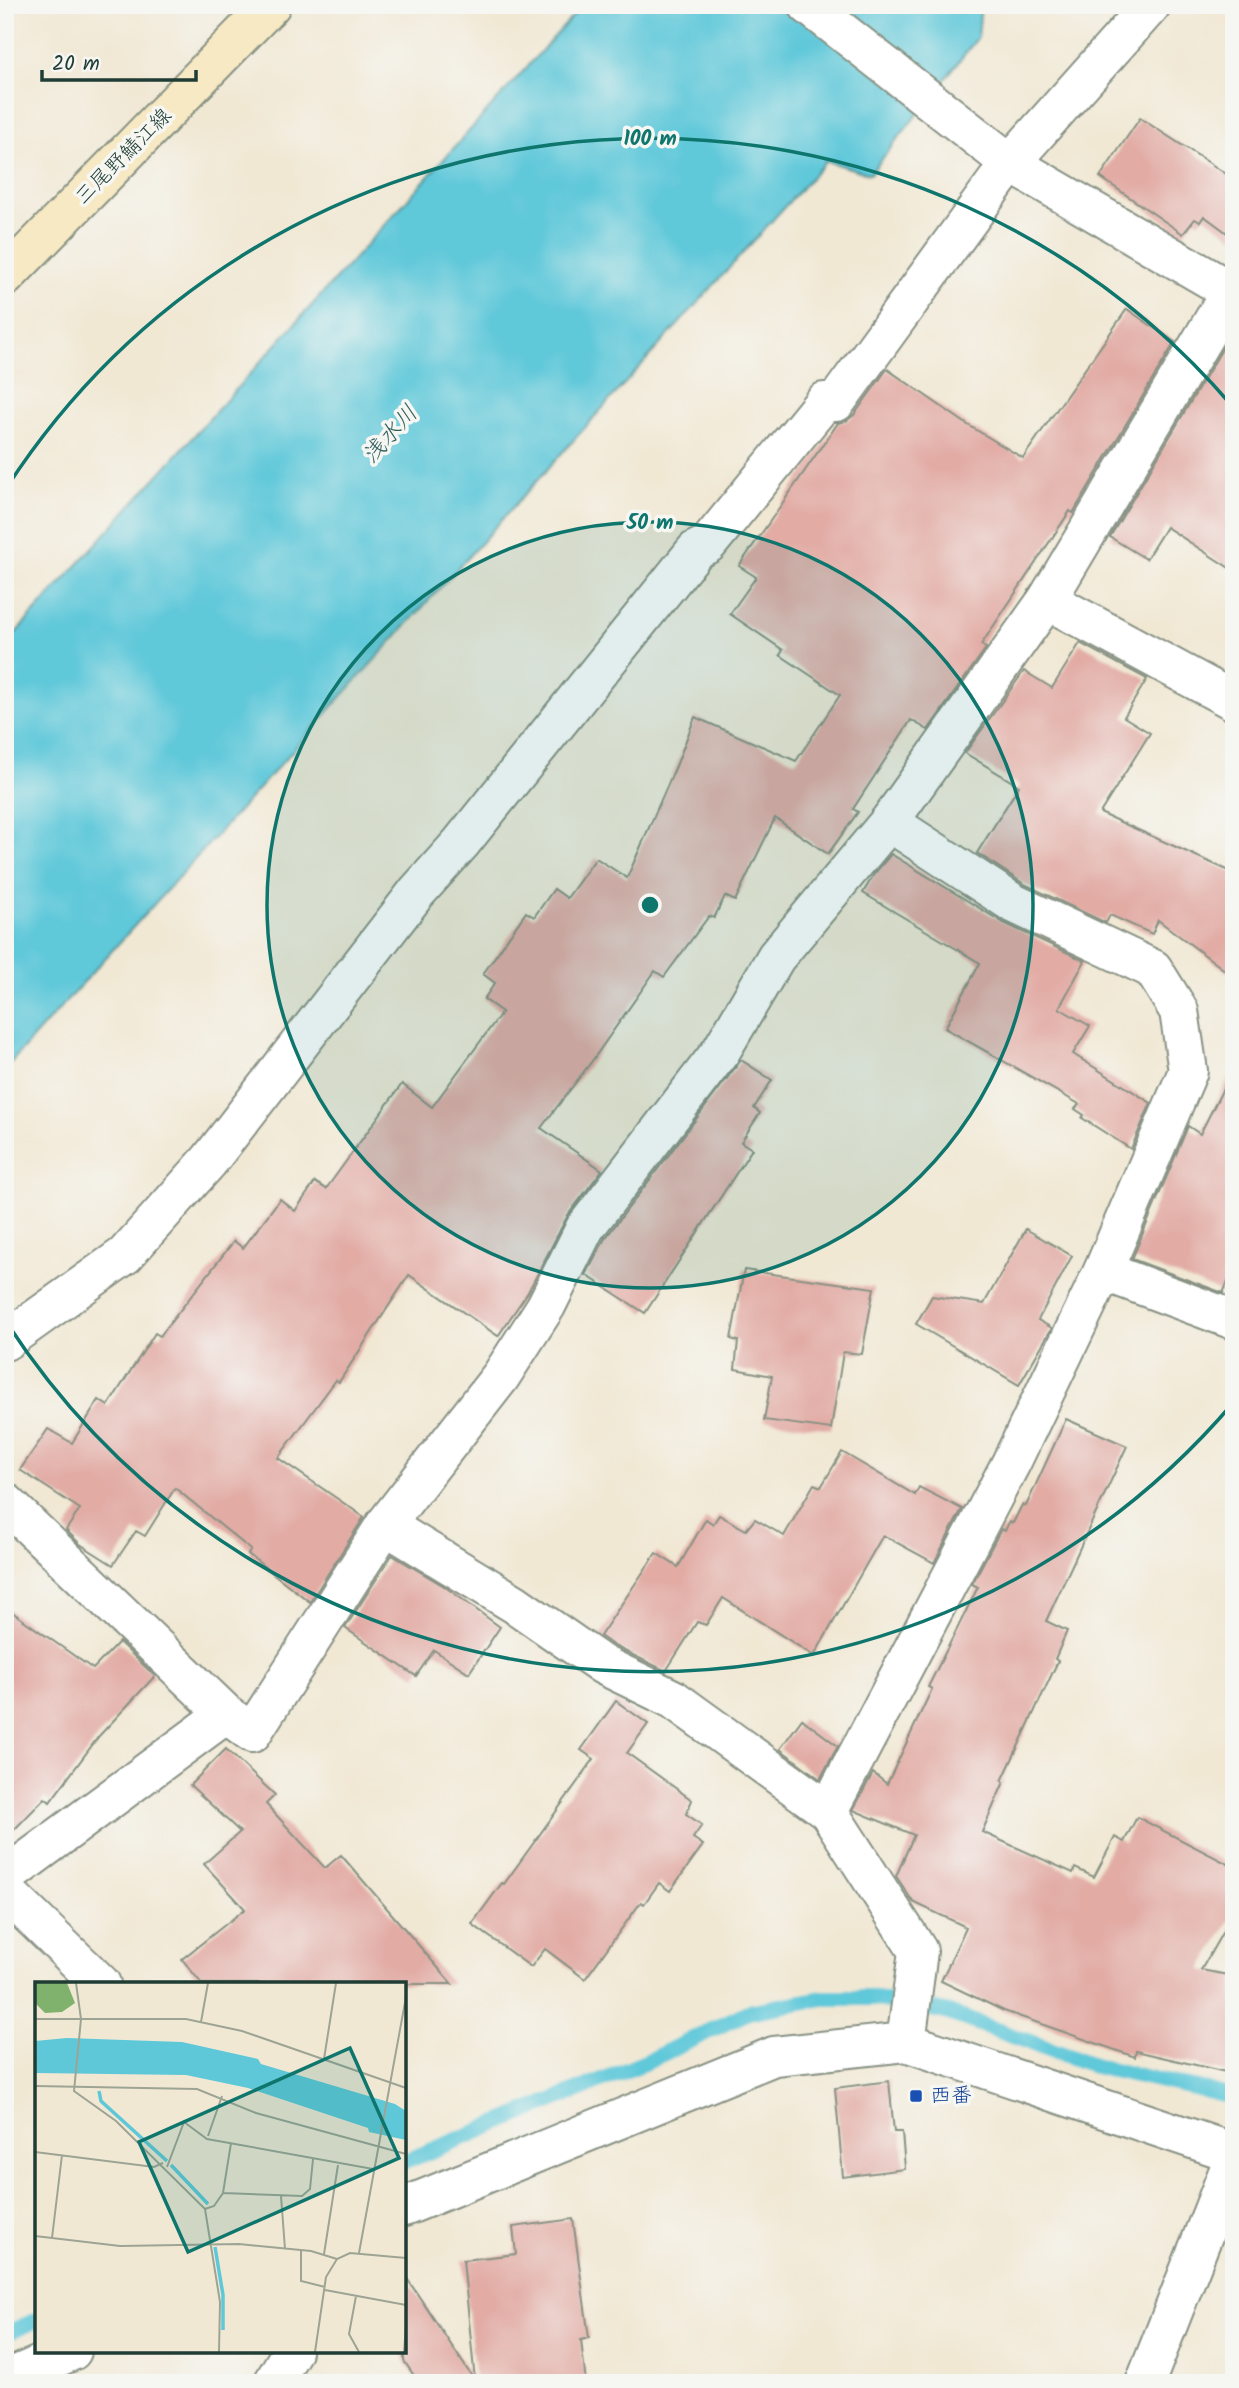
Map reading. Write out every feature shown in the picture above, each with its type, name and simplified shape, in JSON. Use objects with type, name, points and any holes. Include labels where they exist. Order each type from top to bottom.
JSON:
[{"type":"main road","name":"三尾野鯖江線","points":[[5,277],[271,5]]},
{"type":"street","points":[[5,1502],[226,1714],[253,1733],[385,1525],[501,1376],[546,1306],[585,1228],[721,1051],[776,957],[889,822],[1047,600],[1233,292],[1010,163],[808,5]]},
{"type":"street","points":[[5,1342],[125,1255],[209,1161],[417,892],[461,843],[696,550],[708,544],[824,402],[836,402],[1010,163],[1151,5]]},
{"type":"street","points":[[1047,600],[1234,701]]},
{"type":"street","points":[[828,1811],[1011,1463],[1102,1271],[1188,1071],[1179,1011],[1153,969],[1013,903],[889,822]]},
{"type":"street","points":[[1102,1271],[1234,1320]]},
{"type":"street","points":[[385,1525],[515,1604],[603,1665],[674,1699],[828,1811],[918,1951],[907,2031]]},
{"type":"street","points":[[5,1877],[226,1714]]},
{"type":"street","points":[[5,1891],[99,1982]]},
{"type":"street","points":[[406,2206],[775,2056],[907,2031],[1234,2155],[1145,2383]]},
{"type":"street","points":[[5,2380],[67,2353]]},
{"type":"street","points":[[273,2383],[291,2353]]},
{"type":"water","name":"浅水川","points":[[583,5],[981,5],[978,37],[870,174],[826,161],[5,1069],[5,645]]},
{"type":"building","points":[[1140,118],[1234,179],[1234,238],[1204,216],[1200,222],[1195,219],[1183,234],[1100,177]]},
{"type":"building","points":[[1127,309],[1175,342],[1073,513],[1070,511],[981,645],[986,648],[928,730],[911,720],[853,809],[858,812],[828,854],[775,818],[735,901],[725,896],[714,918],[709,916],[664,977],[655,971],[541,1128],[602,1170],[568,1215],[528,1292],[498,1336],[409,1275],[339,1382],[336,1380],[278,1458],[364,1517],[310,1602],[248,1554],[251,1550],[175,1488],[145,1536],[136,1531],[113,1565],[80,1544],[66,1530],[80,1509],[20,1470],[48,1429],[72,1443],[99,1400],[108,1406],[155,1333],[160,1336],[234,1241],[243,1248],[280,1199],[295,1211],[315,1182],[326,1189],[402,1084],[432,1107],[502,1012],[484,999],[495,983],[483,974],[526,912],[534,917],[554,889],[567,898],[596,858],[627,878],[695,717],[796,761],[840,695],[780,655],[783,650],[730,614],[756,577],[739,566],[838,423],[854,415],[887,369],[968,425],[1023,458]]},
{"type":"building","points":[[1234,329],[1234,571],[1166,527],[1146,559],[1110,537]]},
{"type":"building","points":[[1080,643],[1147,679],[1124,717],[1150,733],[1100,813],[1234,873],[1234,977],[1158,920],[1152,934],[1110,915],[1106,923],[1024,884],[977,853],[1019,786],[965,753],[1024,671],[1052,688]]},
{"type":"building","points":[[891,854],[1004,923],[1085,961],[1059,1008],[1090,1026],[1073,1054],[1151,1103],[1131,1149],[1082,1118],[1084,1115],[1075,1109],[1079,1104],[945,1028],[980,963],[863,893],[874,874]]},
{"type":"building","points":[[741,1060],[772,1080],[754,1108],[760,1113],[741,1142],[752,1149],[645,1313],[586,1275],[604,1240]]},
{"type":"building","points":[[1234,1067],[1234,1268],[1223,1293],[1132,1259],[1188,1126],[1200,1134]]},
{"type":"building","points":[[1026,1229],[1072,1256],[1038,1320],[1052,1328],[1019,1385],[916,1324],[932,1296],[984,1304]]},
{"type":"building","points":[[744,1270],[874,1288],[862,1354],[843,1352],[831,1429],[764,1420],[772,1376],[735,1369],[738,1341],[731,1339]]},
{"type":"building","points":[[1066,1419],[1127,1446],[1046,1621],[1067,1631],[1055,1659],[1058,1661],[1002,1781],[1004,1782],[982,1832],[1073,1873],[1075,1868],[1094,1877],[1115,1837],[1124,1842],[1137,1817],[1234,1867],[1234,1912],[1201,1970],[1234,1976],[1234,2074],[1136,2051],[1135,2057],[1004,2011],[941,1981],[966,1927],[913,1902],[896,1876],[914,1835],[853,1810],[873,1773],[887,1784],[932,1689],[928,1687],[978,1587],[972,1584],[1001,1529],[1005,1531],[1009,1522],[1013,1523],[1022,1505],[1026,1506]]},
{"type":"building","points":[[842,1452],[915,1495],[919,1487],[962,1509],[934,1563],[883,1535],[814,1656],[723,1598],[706,1625],[697,1622],[666,1671],[614,1646],[600,1636],[656,1553],[678,1567],[706,1519],[713,1524],[719,1515],[746,1530],[755,1519],[784,1536],[814,1484],[821,1487]]},
{"type":"building","points":[[392,1555],[444,1586],[500,1627],[469,1673],[434,1650],[416,1676],[345,1628]]},
{"type":"building","points":[[5,1607],[93,1669],[119,1642],[155,1676],[99,1736],[50,1802],[45,1798],[5,1839]]},
{"type":"building","points":[[616,1701],[648,1724],[627,1753],[692,1800],[686,1814],[702,1825],[693,1838],[703,1845],[670,1891],[659,1883],[644,1904],[641,1902],[585,1979],[545,1949],[531,1967],[472,1924],[594,1759],[581,1750]]},
{"type":"building","points":[[802,1719],[838,1746],[820,1779],[780,1749]]},
{"type":"building","points":[[226,1749],[275,1795],[266,1804],[325,1868],[341,1855],[452,1984],[200,1982],[182,1959],[245,1909],[204,1864],[240,1832],[190,1785]]},
{"type":"building","points":[[889,2081],[894,2132],[902,2132],[905,2169],[843,2177],[835,2088]]},
{"type":"building","points":[[573,2219],[589,2338],[581,2340],[586,2383],[419,2383],[404,2361],[406,2277],[475,2381],[463,2260],[516,2254],[513,2227]]},
{"type":"waterway","points":[[406,2161],[646,2062],[748,2012],[823,1998],[872,1998],[946,2012],[1099,2067],[1225,2095]]},
{"type":"waterway","points":[[5,2334],[35,2321]]},
{"type":"place","name":"西番","points":[[916,2096]]}]
